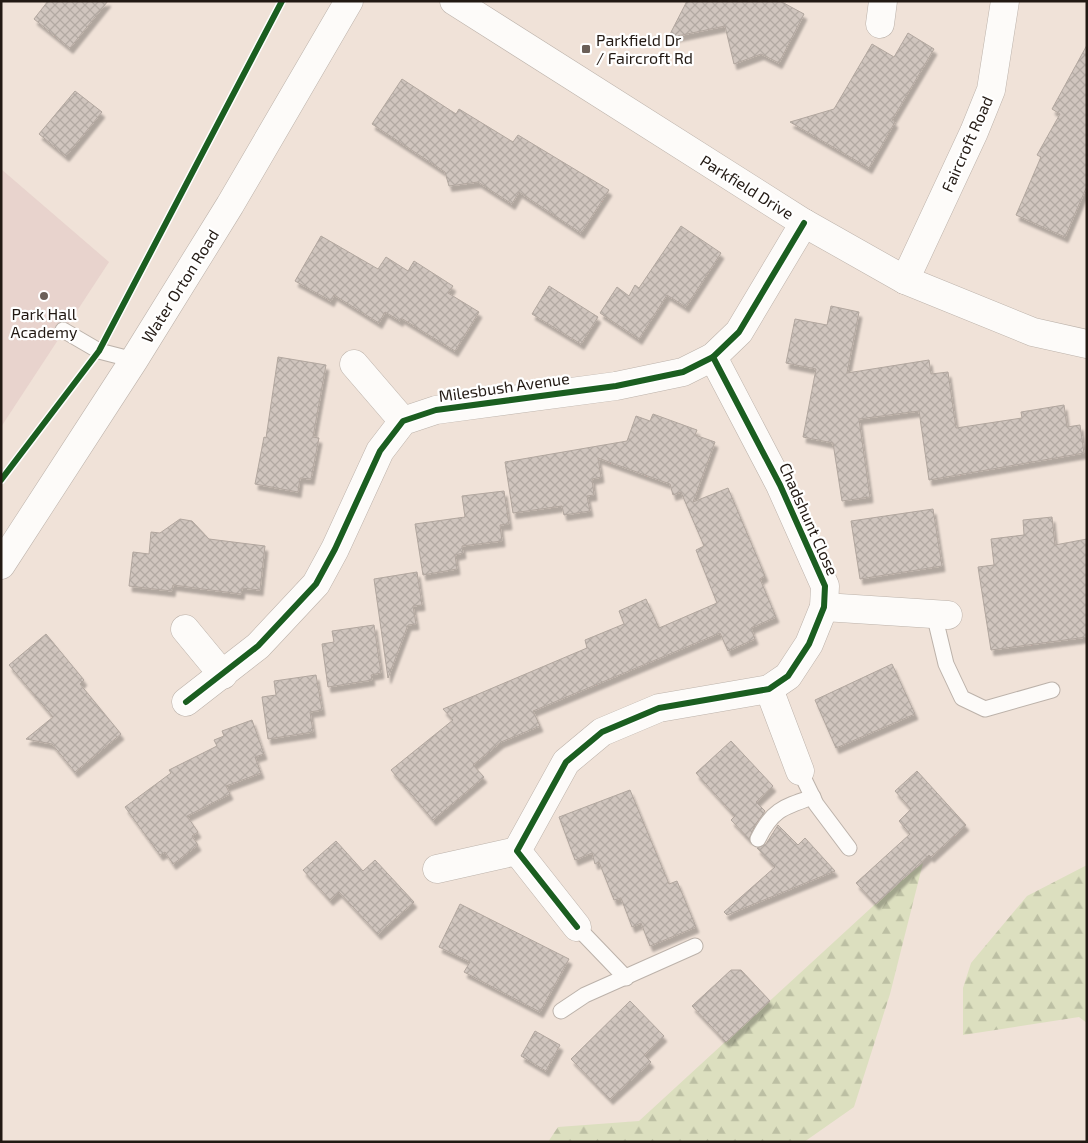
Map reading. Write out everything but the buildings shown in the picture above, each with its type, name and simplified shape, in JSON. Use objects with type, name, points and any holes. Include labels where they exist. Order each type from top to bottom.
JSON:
[{"type":"street","name":"Water Orton Road","points":[[1,565],[134,360],[230,205],[349,1]]},
{"type":"street","name":"Parkfield Drive","points":[[454,1],[804,222],[905,280],[1034,332],[1087,344]]},
{"type":"street","name":"Faircroft Road","points":[[905,280],[974,132],[991,90],[1005,1]]},
{"type":"street","name":"Milesbush Avenue","points":[[403,421],[436,410],[626,384],[683,372],[712,357],[738,332],[804,222]]},
{"type":"street","name":"Chadshunt Close","points":[[517,851],[566,762],[602,732],[659,708],[769,689],[788,676],[809,644],[824,607],[825,586],[780,485],[712,357]]},
{"type":"street","points":[[186,702],[258,646],[316,584],[335,550],[380,451],[403,421],[354,364]]},
{"type":"street","points":[[824,607],[941,615]]},
{"type":"street","points":[[185,629],[223,675]]},
{"type":"street","points":[[769,689],[800,771]]},
{"type":"street","points":[[437,869],[517,851],[577,927]]},
{"type":"lane","points":[[63,330],[99,351],[134,360]]},
{"type":"lane","points":[[941,615],[946,664],[962,698],[985,709],[1052,690]]},
{"type":"lane","points":[[800,771],[813,797],[849,848]]},
{"type":"lane","points":[[758,840],[768,820],[789,805],[813,797]]},
{"type":"lane","points":[[577,927],[626,978]]},
{"type":"lane","points":[[561,1011],[585,995],[695,946]]},
{"type":"shaded area","name":"Park Hall Academy","points":[[1,169],[109,262],[1,427]]},
{"type":"green space","points":[[923,863],[890,994],[854,1107],[804,1142],[548,1142],[558,1127],[639,1121],[896,885]]},
{"type":"green space","points":[[1087,865],[1087,1023],[1079,1017],[963,1035],[963,988],[971,963],[1027,896]]},
{"type":"cycle path","points":[[1,480],[99,351],[282,1]]},
{"type":"cycle path","points":[[186,702],[258,646],[316,584],[335,549],[380,451],[403,421],[436,410],[616,386],[683,372],[713,357],[739,332],[804,223]]},
{"type":"cycle path","points":[[577,927],[517,851],[566,762],[602,732],[659,708],[769,689],[788,676],[809,644],[824,607],[825,586],[780,485],[713,357]]},
{"type":"place","name":"Parkfield Dr / Faircroft Rd","points":[[586,49]]},
{"type":"place","name":"Park Hall Academy","points":[[44,296]]}]
